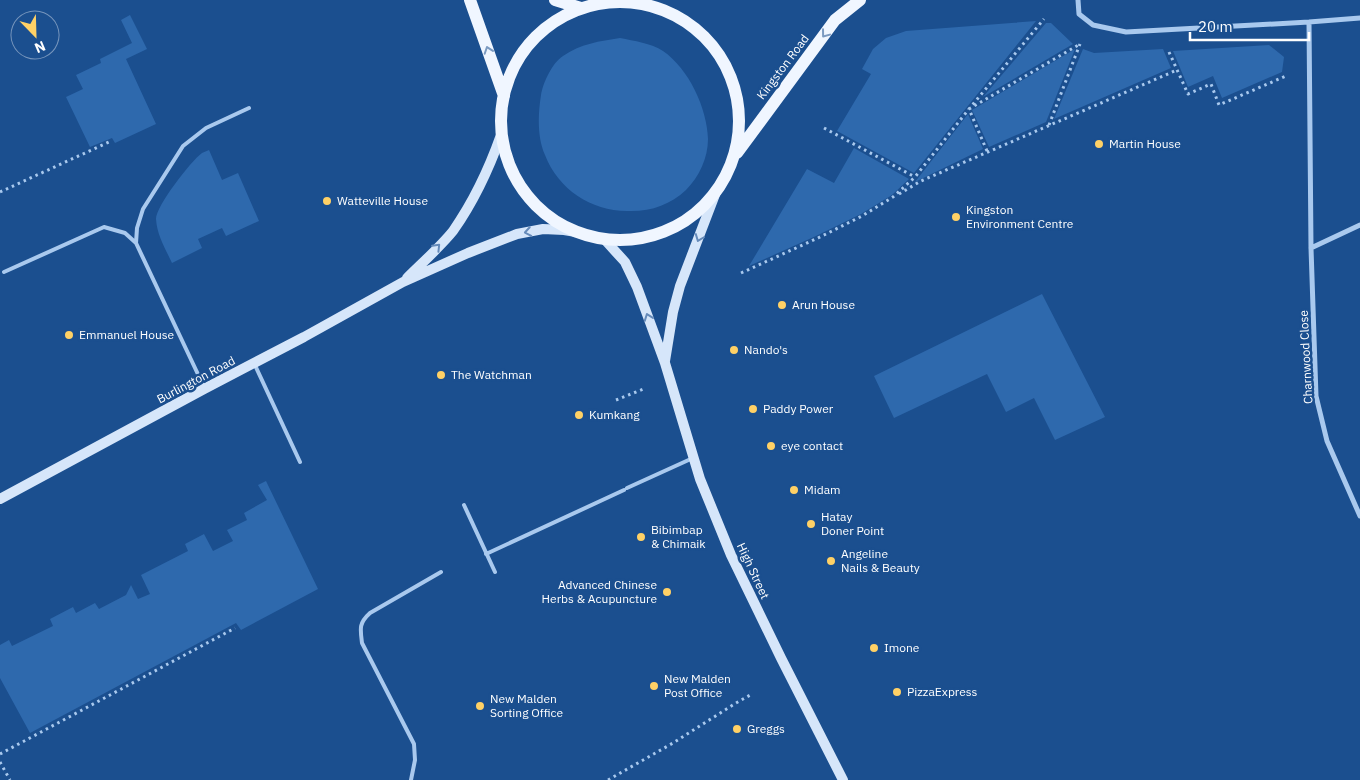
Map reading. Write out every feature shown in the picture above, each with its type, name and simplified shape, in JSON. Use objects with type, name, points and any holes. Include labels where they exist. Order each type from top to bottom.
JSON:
[{"type":"main road","points":[[470,0],[504,96]]},
{"type":"main road","points":[[555,0],[581,8]]},
{"type":"main road","name":"Kingston Road","points":[[735,156],[835,20],[860,0]]},
{"type":"main road","points":[[632,1],[658,8],[686,21],[709,41],[727,66],[737,95],[740,126],[735,156],[716,192],[695,214],[668,230],[639,239],[605,240],[576,232],[554,220],[534,204],[518,183],[507,160],[501,135],[504,96],[515,64],[532,40],[554,21],[581,8],[632,1]]},
{"type":"main road","name":"Burlington Road","points":[[403,282],[452,232],[475,197],[490,166],[501,135]]},
{"type":"main road","name":"High Street","points":[[665,363],[673,312],[680,286],[716,192]]},
{"type":"main road","name":"Burlington Road","points":[[0,498],[254,364],[403,282],[468,253],[517,234],[543,229],[576,232]]},
{"type":"main road","name":"High Street","points":[[605,240],[625,262],[637,287],[665,363],[700,479],[731,555],[843,780]]},
{"type":"street","points":[[1078,0],[1079,14],[1093,25],[1126,32],[1360,18]]},
{"type":"street","name":"Charnwood Close","points":[[1308,22],[1311,248],[1316,396],[1327,441],[1360,516]]},
{"type":"street","points":[[1311,248],[1360,225]]},
{"type":"lane","points":[[136,243],[137,228],[143,209],[182,146],[206,128],[249,108]]},
{"type":"lane","points":[[4,272],[104,226],[125,233],[136,243],[204,389]]},
{"type":"lane","points":[[254,364],[300,462]]},
{"type":"lane","points":[[486,554],[693,458]]},
{"type":"lane","points":[[464,505],[495,572]]},
{"type":"lane","points":[[411,780],[415,760],[414,744],[362,643],[360,630],[363,619],[370,613],[441,572]]},
{"type":"path","points":[[893,197],[915,177],[968,109],[1044,19]]},
{"type":"path","points":[[968,109],[1080,44],[1049,125]]},
{"type":"path","points":[[1166,45],[1188,94],[1211,84],[1219,105],[1286,76],[1286,69]]},
{"type":"path","points":[[741,273],[827,234],[862,216],[921,181],[1177,70]]},
{"type":"path","points":[[968,109],[987,151]]},
{"type":"path","points":[[824,128],[915,177]]},
{"type":"path","points":[[0,192],[109,142]]},
{"type":"path","points":[[616,400],[646,388]]},
{"type":"path","points":[[0,754],[235,628]]},
{"type":"path","points":[[608,780],[674,743],[752,694]]},
{"type":"path","points":[[0,762],[10,780]]},
{"type":"shaded area","points":[[130,15],[147,49],[126,59],[156,124],[115,143],[112,138],[90,147],[66,97],[83,89],[76,75],[101,63],[100,59],[132,43],[121,20]]},
{"type":"shaded area","points":[[1036,21],[914,173],[837,131],[871,74],[862,69],[873,49],[886,38],[906,31]]},
{"type":"shaded area","points":[[1046,23],[1051,23],[1073,44],[983,97]]},
{"type":"shaded area","points":[[620,38],[653,46],[663,51],[681,68],[695,90],[707,127],[708,146],[699,173],[691,185],[673,200],[652,209],[635,211],[614,210],[601,207],[577,196],[558,178],[551,167],[542,148],[539,133],[539,110],[542,90],[555,63],[563,56],[583,46]]},
{"type":"shaded area","points":[[1269,45],[1284,57],[1282,72],[1222,98],[1213,76],[1188,87],[1173,51]]},
{"type":"shaded area","points":[[1075,49],[1046,122],[989,147],[972,110]]},
{"type":"shaded area","points":[[1083,49],[1094,53],[1163,49],[1171,68],[1054,119]]},
{"type":"shaded area","points":[[968,114],[983,149],[915,182]]},
{"type":"shaded area","points":[[854,148],[909,179],[892,195],[861,214],[749,266],[807,169],[834,183]]},
{"type":"shaded area","points":[[209,150],[222,180],[238,173],[259,221],[226,236],[222,228],[198,239],[202,248],[172,263],[158,231],[156,219],[162,204],[183,174],[202,153]]},
{"type":"shaded area","points":[[1042,294],[1105,417],[1055,440],[1034,398],[1006,412],[987,374],[894,418],[874,376]]},
{"type":"shaded area","points":[[266,481],[318,589],[241,630],[236,623],[30,733],[0,678],[0,645],[9,640],[12,646],[53,626],[50,619],[73,607],[76,613],[95,603],[99,609],[126,595],[131,585],[138,599],[150,594],[141,575],[188,551],[185,544],[204,534],[213,551],[233,541],[227,530],[247,520],[244,513],[267,500],[258,485]]},
{"type":"place","name":"Martin House","points":[[1099,144]]},
{"type":"place","name":"Watteville House","points":[[327,201]]},
{"type":"place","name":"Kingston Environment Centre","points":[[956,217]]},
{"type":"place","name":"Arun House","points":[[782,305]]},
{"type":"place","name":"Emmanuel House","points":[[69,335]]},
{"type":"place","name":"Nando's","points":[[734,350]]},
{"type":"place","name":"The Watchman","points":[[441,375]]},
{"type":"place","name":"Paddy Power","points":[[753,409]]},
{"type":"place","name":"Kumkang","points":[[579,415]]},
{"type":"place","name":"eye contact","points":[[771,446]]},
{"type":"place","name":"Midam","points":[[794,490]]},
{"type":"place","name":"Hatay Doner Point","points":[[811,524]]},
{"type":"place","name":"Bibimbap & Chimaik","points":[[641,537]]},
{"type":"place","name":"Angeline Nails & Beauty","points":[[831,561]]},
{"type":"place","name":"Advanced Chinese Herbs & Acupuncture","points":[[667,592]]},
{"type":"place","name":"Imone","points":[[874,648]]},
{"type":"place","name":"New Malden Post Office","points":[[654,686]]},
{"type":"place","name":"PizzaExpress","points":[[897,692]]},
{"type":"place","name":"New Malden Sorting Office","points":[[480,706]]},
{"type":"place","name":"Greggs","points":[[737,729]]}]
